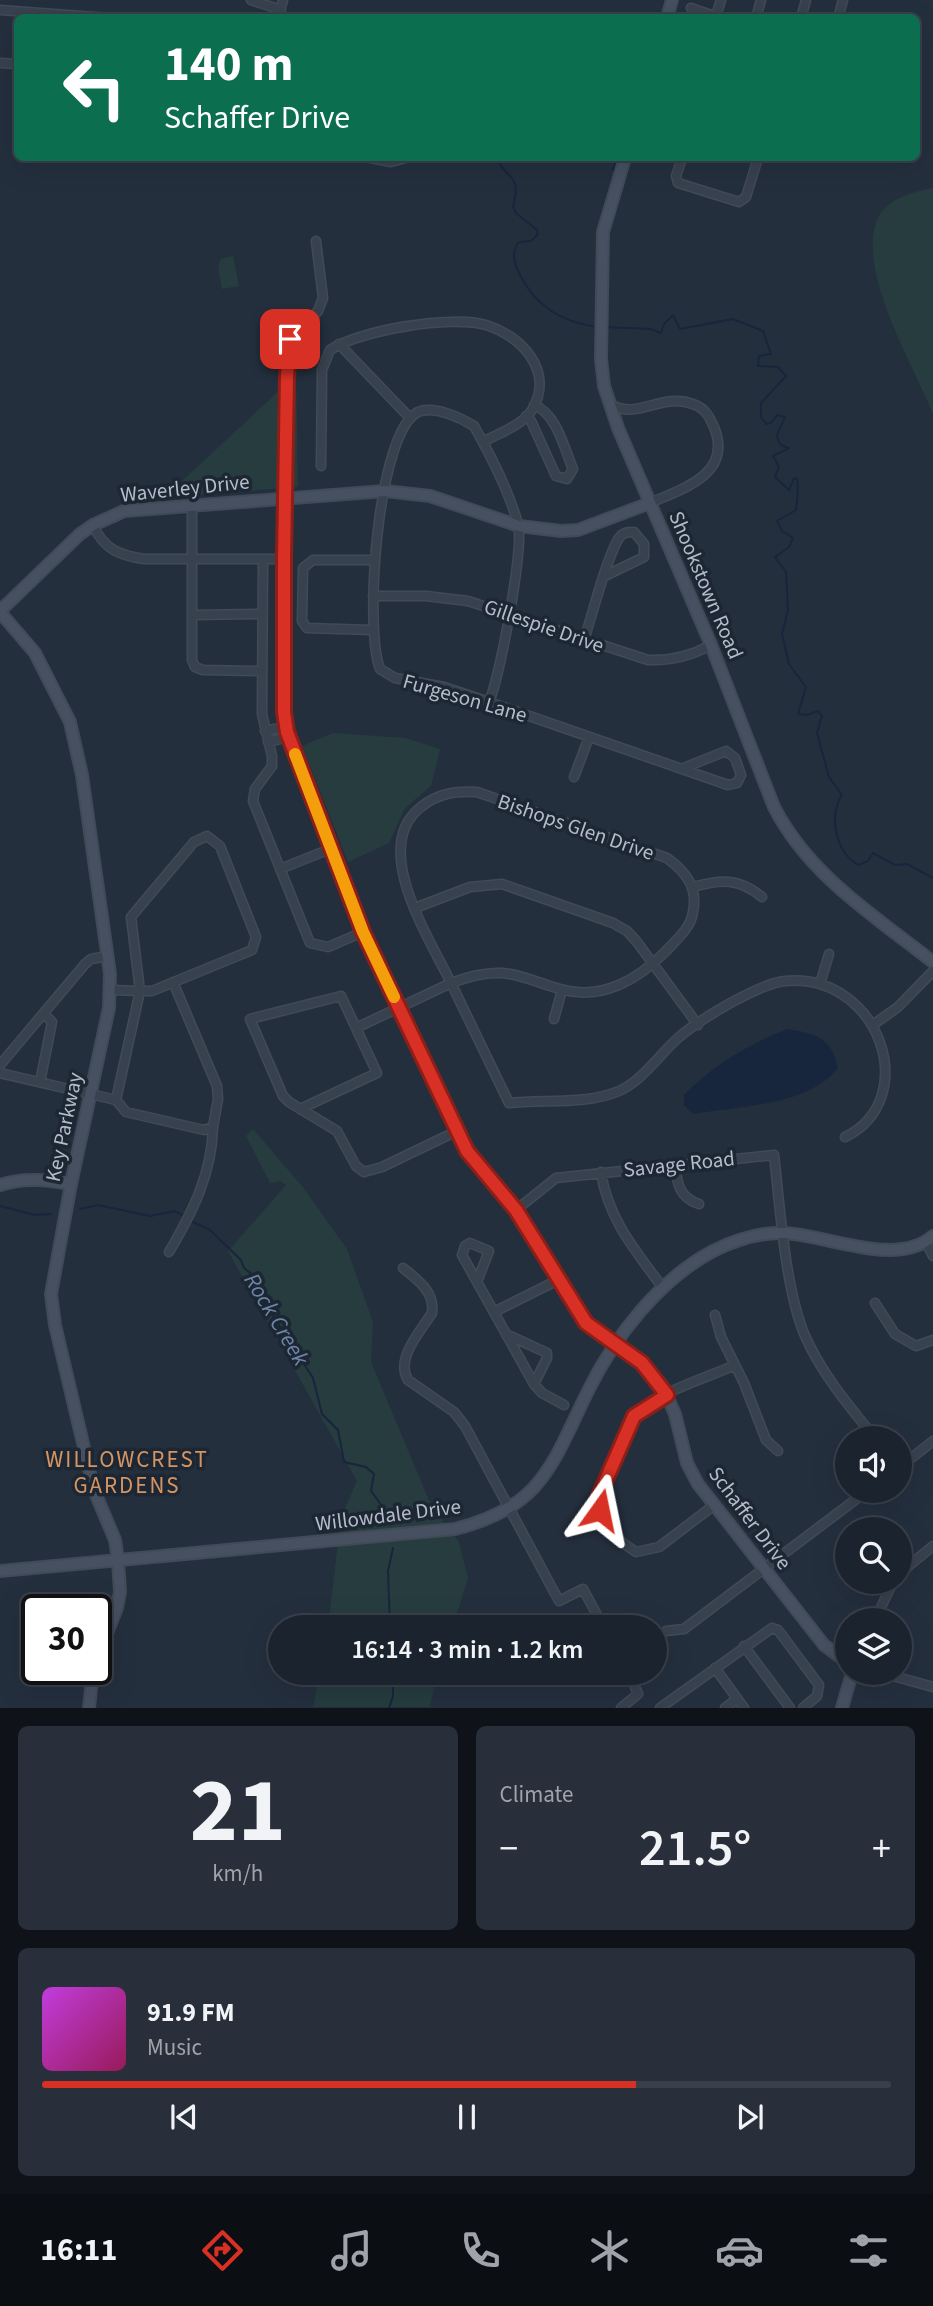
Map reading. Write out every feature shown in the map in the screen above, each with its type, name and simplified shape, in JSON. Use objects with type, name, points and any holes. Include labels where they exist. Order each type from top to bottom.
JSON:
[{"type":"street","points":[[41,11],[42,0]]},
{"type":"street","points":[[251,0],[280,14],[283,0]]},
{"type":"street","points":[[691,8],[709,14]]},
{"type":"street","points":[[0,10],[70,14]]},
{"type":"street","name":"Shookstown Road","points":[[624,161],[603,232],[601,359],[608,403],[711,645],[774,807],[789,835],[807,859],[833,884],[933,962]]},
{"type":"street","points":[[681,161],[676,176],[678,183],[739,202],[746,197],[757,161]]},
{"type":"street","name":"Schaffer Drive","points":[[316,242],[323,298],[318,311],[288,344],[284,559],[287,732],[330,849],[363,932],[457,1131],[480,1168],[516,1210],[586,1323],[642,1363],[667,1395],[687,1463],[713,1506],[824,1645],[835,1653]]},
{"type":"street","points":[[321,466],[322,370],[330,350],[363,334],[465,321],[488,326],[520,344],[535,358],[538,379],[534,405],[526,416],[482,442]]},
{"type":"street","points":[[339,344],[410,418],[421,411],[434,411],[464,420],[474,426],[519,526],[497,682],[489,702]]},
{"type":"street","points":[[608,403],[630,411],[674,399],[695,404],[706,412],[719,445],[718,456],[703,477],[650,503]]},
{"type":"street","points":[[526,416],[531,421],[556,476],[567,480],[573,469],[563,444],[547,413],[534,405]]},
{"type":"street","points":[[618,428],[630,411]]},
{"type":"street","name":"Furgeson Lane","points":[[410,418],[400,434],[386,491],[374,560],[372,630],[374,654],[380,670],[396,678],[444,687],[489,702],[681,769],[728,785],[737,783],[741,775],[735,758],[726,751],[681,769]]},
{"type":"street","name":"Waverley Drive","points":[[0,611],[93,524],[124,511],[386,491],[430,496],[542,531],[578,530],[650,503]]},
{"type":"street","points":[[192,505],[192,660],[195,667],[203,670],[262,671]]},
{"type":"street","points":[[93,524],[105,545],[121,555],[192,559],[284,559]]},
{"type":"street","points":[[584,640],[618,538],[626,532],[634,532],[644,544],[644,557],[606,576]]},
{"type":"street","points":[[263,559],[262,671],[265,731],[272,766],[255,789],[253,801],[310,943],[328,947],[363,932]]},
{"type":"street","points":[[372,630],[307,628],[302,621],[303,568],[313,560],[374,560]]},
{"type":"street","name":"Gillespie Drive","points":[[373,596],[426,596],[468,601],[648,660],[668,660],[695,654],[711,645]]},
{"type":"street","name":"Key Parkway","points":[[0,611],[35,653],[70,722],[82,775],[108,956],[111,990],[51,1294],[55,1325],[94,1490],[114,1540],[118,1561],[120,1592],[112,1621]]},
{"type":"street","points":[[192,615],[262,614]]},
{"type":"street","points":[[265,731],[287,732]]},
{"type":"street","points":[[268,742],[287,732]]},
{"type":"street","points":[[574,777],[589,737]]},
{"type":"street","name":"Bishops Glen Drive","points":[[693,887],[680,867],[667,858],[477,792],[461,791],[433,798],[413,813],[407,824],[400,860],[415,908],[509,1103],[605,1095],[621,1090],[680,1035],[698,1025]]},
{"type":"street","points":[[111,990],[141,991],[152,991],[252,950],[256,937],[220,846],[207,836],[194,842],[131,917],[141,991],[117,1100]]},
{"type":"street","points":[[281,869],[330,849]]},
{"type":"street","points":[[356,1028],[472,975],[503,973],[562,990],[605,990],[640,975],[684,932],[693,915],[693,887],[723,880],[736,881],[762,897]]},
{"type":"street","points":[[415,908],[470,887],[502,884],[613,923],[627,931],[698,1025],[758,988],[784,981],[820,984],[850,1000],[874,1024],[884,1060],[883,1091],[862,1126],[845,1137]]},
{"type":"street","points":[[820,984],[829,954]]},
{"type":"street","points":[[0,1065],[85,964],[91,959],[108,956]]},
{"type":"street","points":[[874,1024],[898,1007],[933,971]]},
{"type":"street","points":[[169,1252],[201,1191],[218,1099],[217,1086],[173,982]]},
{"type":"street","points":[[554,1019],[562,990]]},
{"type":"street","points":[[300,1109],[377,1073],[341,996],[250,1019],[283,1096],[300,1109],[337,1130],[356,1166],[364,1172],[382,1167],[457,1131]]},
{"type":"street","points":[[40,1082],[52,1023],[44,1014]]},
{"type":"street","points":[[0,1073],[117,1100],[126,1112],[204,1129],[213,1127]]},
{"type":"street","name":"Savage Road","points":[[516,1210],[556,1178],[774,1155],[783,1233]]},
{"type":"street","points":[[676,1165],[679,1188],[685,1196],[699,1204]]},
{"type":"street","points":[[601,1172],[605,1197],[612,1216],[663,1288]]},
{"type":"street","points":[[0,1185],[12,1181],[44,1179],[71,1184]]},
{"type":"street","points":[[783,1233],[804,1332],[830,1381],[866,1426]]},
{"type":"street","name":"Willowdale Drive","points":[[0,1571],[455,1529],[481,1522],[510,1507],[541,1480],[558,1456],[588,1391],[616,1342],[663,1288],[715,1250],[743,1238],[783,1233],[821,1236],[881,1250],[903,1250],[929,1239]]},
{"type":"street","points":[[929,1239],[933,1256]]},
{"type":"street","points":[[477,1282],[489,1251],[467,1244],[462,1255],[477,1282],[494,1312],[534,1384],[542,1393],[564,1405]]},
{"type":"street","points":[[403,1268],[426,1287],[433,1305],[432,1313],[404,1358],[403,1373],[408,1380],[454,1412],[466,1426],[559,1601],[583,1589],[597,1615]]},
{"type":"street","points":[[494,1312],[558,1280]]},
{"type":"street","points":[[875,1303],[905,1342],[916,1346],[933,1340]]},
{"type":"street","points":[[715,1315],[721,1337],[765,1440],[778,1451]]},
{"type":"street","points":[[506,1334],[547,1353],[534,1384]]},
{"type":"street","points":[[713,1506],[659,1547],[646,1553],[636,1552],[615,1539],[604,1521],[598,1498],[631,1420],[643,1408],[735,1365]]},
{"type":"street","points":[[912,1458],[933,1441]]},
{"type":"street","points":[[667,1631],[684,1629],[851,1503]]},
{"type":"street","points":[[912,1563],[933,1546]]},
{"type":"street","points":[[660,1707],[768,1630],[778,1630],[819,1685],[817,1696],[803,1707]]},
{"type":"street","points":[[744,1646],[790,1707]]},
{"type":"street","points":[[715,1668],[744,1707]]},
{"type":"street","points":[[912,1681],[933,1687]]},
{"type":"street","points":[[89,1707],[91,1685]]},
{"type":"street","points":[[621,1707],[638,1694],[634,1685]]},
{"type":"street","points":[[842,1707],[848,1685]]},
{"type":"street","points":[[725,1707],[737,1699]]},
{"type":"green space","points":[[933,188],[933,414],[881,294],[873,244],[876,223],[885,208],[899,198]]},
{"type":"green space","points":[[233,256],[239,286],[222,289],[218,266],[221,259]]},
{"type":"green space","points":[[296,375],[298,487],[165,497]]},
{"type":"green space","points":[[333,733],[405,738],[440,749],[431,786],[405,808],[389,843],[348,862],[302,746]]},
{"type":"green space","points":[[253,1129],[302,1186],[347,1249],[373,1322],[371,1362],[431,1505],[459,1542],[468,1578],[457,1615],[329,1615],[341,1517],[357,1481],[228,1251],[286,1185],[280,1181],[270,1183],[246,1136]]},
{"type":"green space","points":[[318,1685],[435,1685],[430,1707],[313,1707]]},
{"type":"water","points":[[787,1029],[814,1035],[827,1043],[838,1068],[825,1081],[791,1097],[752,1106],[693,1114],[684,1105],[684,1095],[720,1065],[758,1042]]},
{"type":"waterway","points":[[498,161],[514,182],[516,188],[513,206],[516,213],[537,230],[538,234],[531,241],[519,242],[515,250],[516,265],[525,285],[541,303],[561,316],[597,327]]},
{"type":"waterway","points":[[613,170],[617,161]]},
{"type":"waterway","points":[[606,327],[650,329],[661,333],[664,324],[673,315],[680,329],[733,319],[763,331],[771,354],[759,356],[758,366],[778,367],[786,376],[761,403],[761,417],[766,424],[771,423],[777,415],[785,417],[777,437],[781,445],[789,448],[773,456],[779,467],[775,477],[789,490],[794,478],[798,483],[796,510],[777,521],[782,531],[793,538],[789,547],[775,557],[786,572],[788,610],[782,634],[789,664],[806,687],[798,714],[807,715],[818,711],[822,716],[817,733],[829,777],[842,795],[836,813],[837,834],[851,860],[859,865],[868,861],[873,853],[895,865],[907,864],[933,878]]},
{"type":"waterway","name":"Rock Creek","points":[[80,1209],[98,1205],[150,1216],[175,1211],[184,1216]]},
{"type":"waterway","name":"Rock Creek","points":[[0,1206],[35,1215],[51,1214]]},
{"type":"waterway","name":"Rock Creek","points":[[191,1221],[210,1230],[241,1260],[244,1268],[258,1279],[266,1305],[313,1378],[322,1414],[338,1430],[344,1462],[366,1467],[374,1474],[371,1491],[390,1523]]},
{"type":"waterway","name":"Rock Creek","points":[[390,1615],[388,1571],[393,1548]]},
{"type":"waterway","name":"Rock Creek","points":[[389,1708],[393,1685]]},
{"type":"slow traffic","points":[[295,754],[363,932],[394,997]]},
{"type":"district","name":"WILLOWCREST GARDENS","points":[[127,1472]]},
{"type":"route","points":[[290,339],[284,559],[285,727],[363,932],[467,1151],[516,1210],[586,1323],[642,1363],[662,1385],[667,1395],[643,1408],[631,1420],[598,1498],[600,1510]]}]
